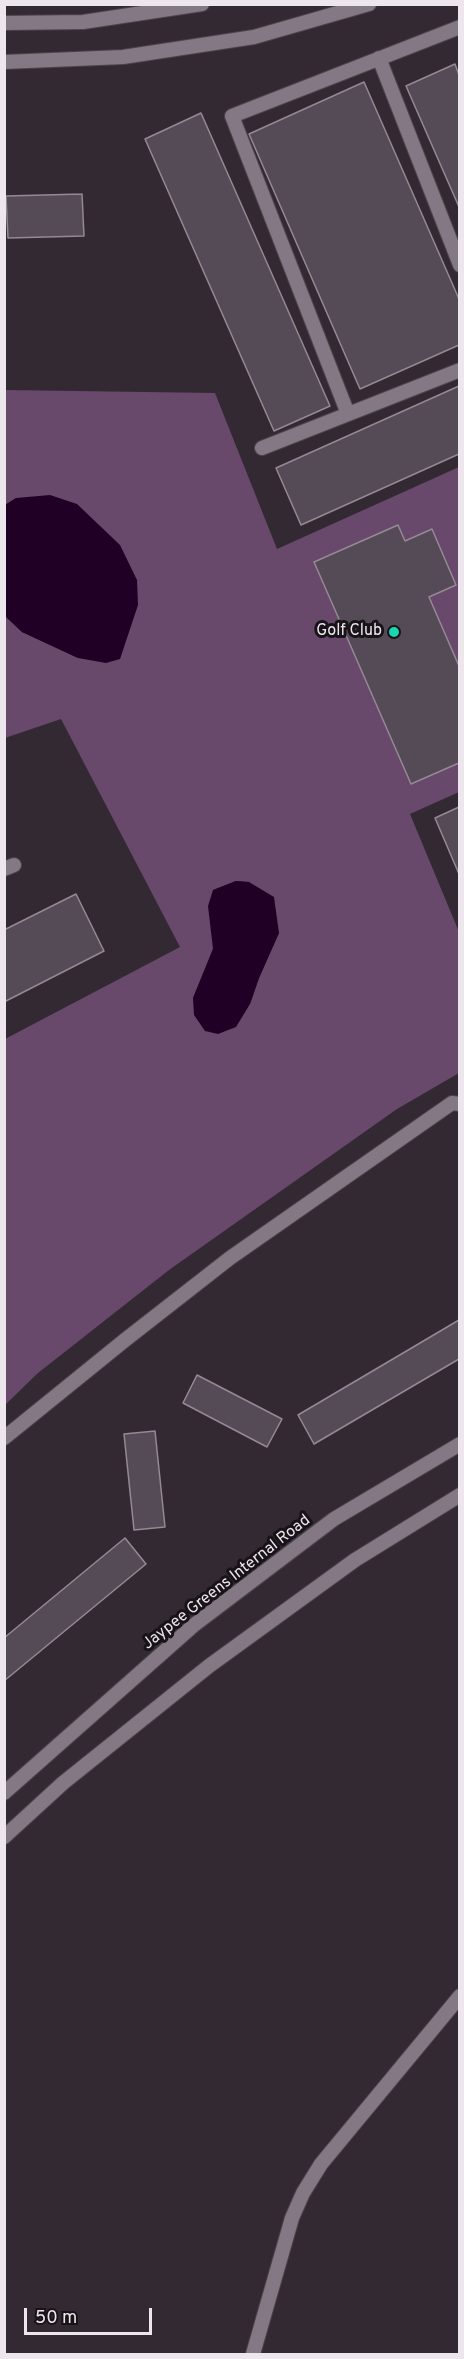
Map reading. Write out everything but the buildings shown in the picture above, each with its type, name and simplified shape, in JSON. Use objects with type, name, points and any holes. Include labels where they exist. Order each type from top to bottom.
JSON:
[{"type":"street","points":[[4,23],[83,21],[202,4]]},
{"type":"street","points":[[4,62],[123,57],[254,37],[369,4]]},
{"type":"street","points":[[348,414],[232,116],[459,27]]},
{"type":"street","points":[[379,58],[459,265]]},
{"type":"street","points":[[262,448],[459,370]]},
{"type":"street","points":[[4,1438],[230,1258],[452,1103],[459,1104]]},
{"type":"street","name":"Jaypee Greens Internal Road","points":[[4,1793],[194,1625],[334,1519],[459,1444]]},
{"type":"street","points":[[4,1837],[63,1783],[209,1666],[355,1560],[459,1495]]},
{"type":"street","points":[[253,2355],[292,2218],[303,2193],[321,2164],[459,1996]]},
{"type":"shaded area","points":[[5,390],[215,393],[277,549],[459,467],[459,792],[410,814],[459,932],[459,1073],[397,1109],[169,1270],[38,1373],[5,1405],[5,1039],[180,947],[61,719],[5,738],[5,616],[22,632],[78,658],[16,498],[5,505]],"holes":[[[236,881],[249,882],[279,933],[250,1004],[193,998],[213,949],[213,890]]]},
{"type":"shaded area","points":[[50,495],[77,504],[120,545],[137,580],[138,605],[120,659],[106,663],[78,658],[22,632],[5,616],[5,505],[16,498]]},
{"type":"shaded area","points":[[236,881],[249,882],[274,897],[279,933],[250,1004],[236,1027],[218,1034],[205,1031],[194,1015],[193,998],[213,949],[208,906],[213,890]]},
{"type":"place","name":"Golf Club","points":[[394,632]]}]
